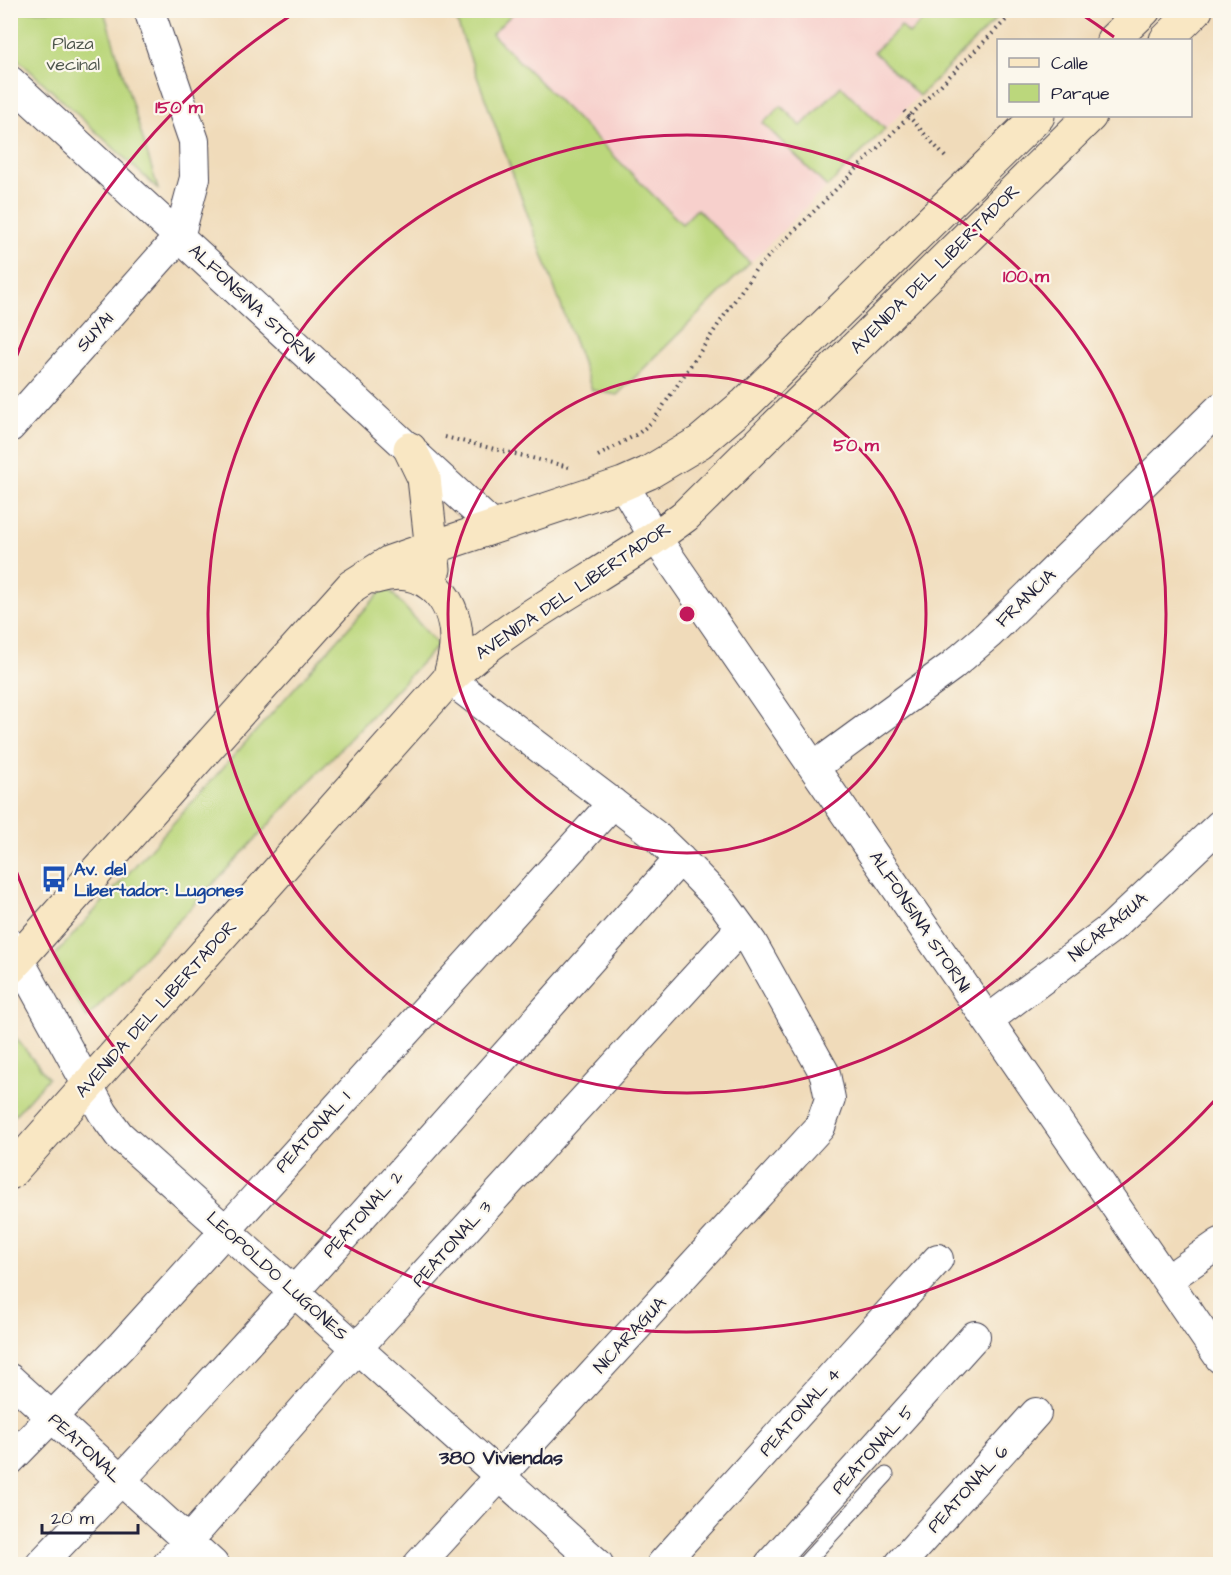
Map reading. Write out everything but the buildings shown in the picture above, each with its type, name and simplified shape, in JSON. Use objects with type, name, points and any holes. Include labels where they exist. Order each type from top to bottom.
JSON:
[{"type":"main road","points":[[1114,39],[1144,10]]},
{"type":"main road","points":[[1167,39],[1196,10]]},
{"type":"main road","name":"AVENIDA DEL LIBERTADOR","points":[[13,957],[352,586],[390,562],[623,484],[674,459],[724,423],[1037,117]]},
{"type":"main road","name":"AVENIDA DEL LIBERTADOR","points":[[10,1173],[449,679],[501,636],[657,537],[713,490],[1089,117]]},
{"type":"main road","points":[[410,449],[424,478],[434,570],[442,593],[451,607],[456,638],[449,679]]},
{"type":"main road","points":[[352,586],[382,575],[407,573],[420,576],[442,593]]},
{"type":"street","points":[[149,10],[194,141],[195,178],[179,237]]},
{"type":"street","name":"ALFONSINA STORNI","points":[[10,81],[494,527]]},
{"type":"street","name":"SUYAI","points":[[10,428],[179,237]]},
{"type":"street","name":"FRANCIA","points":[[814,767],[952,666],[988,635],[1221,408]]},
{"type":"street","name":"ALFONSINA STORNI","points":[[623,484],[814,767],[1221,1358]]},
{"type":"street","points":[[449,679],[657,836],[723,903],[741,928]]},
{"type":"street","name":"PEATONAL 1","points":[[10,1460],[120,1347],[613,803]]},
{"type":"street","name":"NICARAGUA","points":[[988,1020],[1111,928],[1221,825]]},
{"type":"street","name":"PEATONAL 2","points":[[41,1564],[121,1481],[680,859]]},
{"type":"street","name":"NICARAGUA","points":[[419,1564],[820,1127],[830,1099],[825,1074],[741,928]]},
{"type":"street","name":"PEATONAL 3","points":[[168,1564],[357,1348],[741,928]]},
{"type":"street","name":"LEOPOLDO LUGONES","points":[[13,957],[89,1084],[103,1113],[119,1135],[598,1564]]},
{"type":"street","points":[[1167,1280],[1221,1243]]},
{"type":"street","name":"PEATONAL 4","points":[[662,1564],[938,1260]]},
{"type":"street","name":"PEATONAL 5","points":[[770,1564],[975,1335]]},
{"type":"street","name":"PEATONAL","points":[[10,1379],[213,1564]]},
{"type":"street","name":"PEATONAL 6","points":[[900,1564],[1036,1413]]},
{"type":"lane","points":[[804,1564],[886,1475]]},
{"type":"path","points":[[591,459],[639,433],[653,421],[747,280],[1016,10]]},
{"type":"path","points":[[904,111],[948,160]]},
{"type":"path","points":[[444,436],[560,465],[577,466]]},
{"type":"shaded area","points":[[453,10],[1004,11],[617,395],[592,390]]},
{"type":"green space","points":[[933,10],[1004,11],[919,96],[874,52],[901,26],[909,34]]},
{"type":"green space","name":"Plaza vecinal","points":[[10,11],[104,11],[158,189],[11,53]]},
{"type":"green space","points":[[453,11],[515,11],[492,34],[682,224],[697,209],[750,263],[617,395],[592,390]]},
{"type":"green space","points":[[841,86],[885,129],[827,187],[763,123],[781,106],[801,126]]},
{"type":"green space","points":[[386,586],[438,645],[87,1018],[54,956]]},
{"type":"green space","points":[[11,1032],[48,1078],[11,1119]]},
{"type":"place","name":"Av. del Libertador: Lugones","points":[[54,879]]},
{"type":"district","name":"380 Viviendas","points":[[501,1458]]}]
